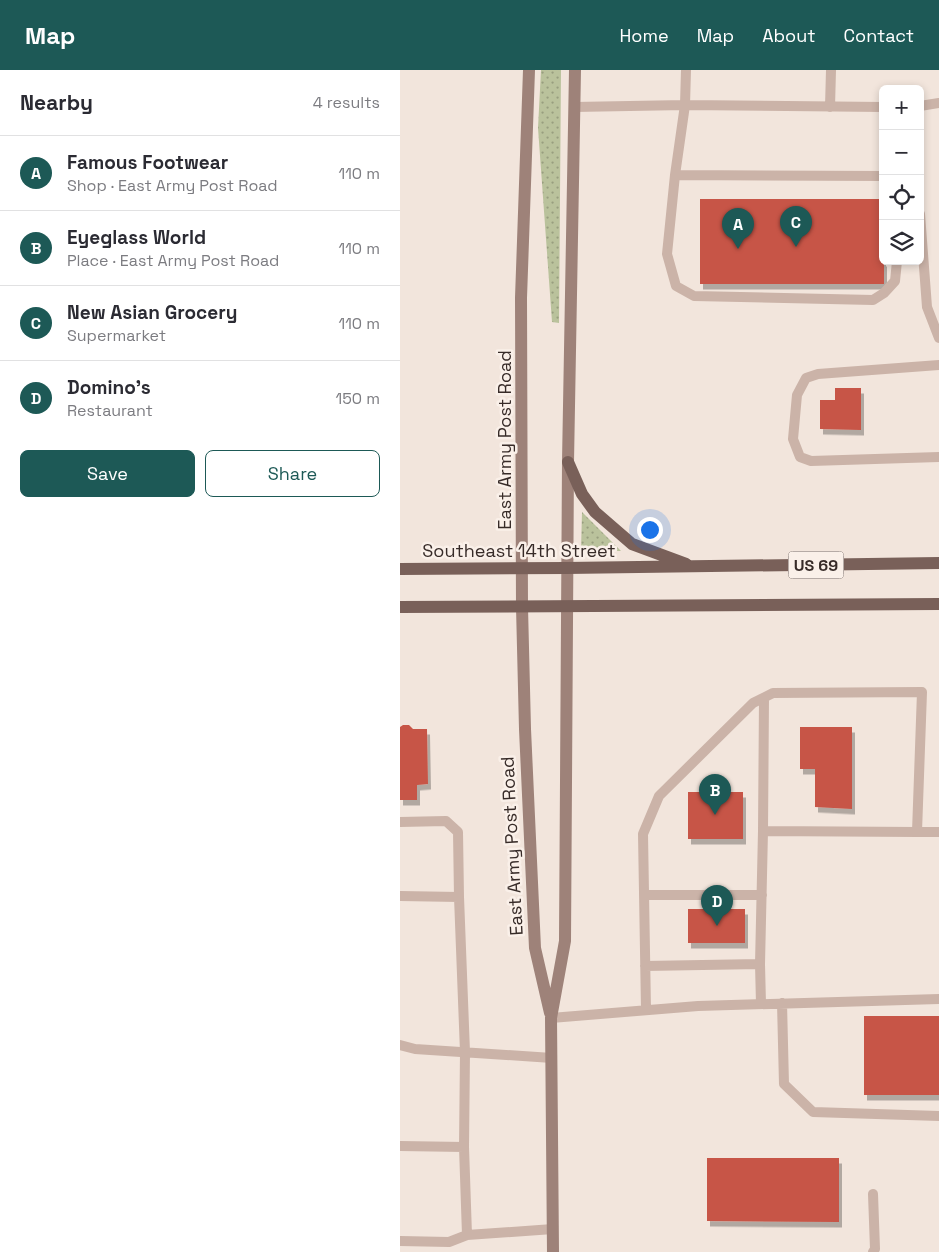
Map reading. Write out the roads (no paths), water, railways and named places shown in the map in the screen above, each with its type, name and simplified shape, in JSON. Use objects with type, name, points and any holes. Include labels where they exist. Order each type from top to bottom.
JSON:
[{"type":"main road","name":"East Army Post Road","points":[[529,70],[522,298],[524,729],[535,948],[551,1018],[553,1252]]},
{"type":"main road","name":"East Army Post Road","points":[[551,1018],[565,941],[568,462],[575,70]]},
{"type":"main road","points":[[568,462],[582,494],[595,512],[632,544],[693,566]]},
{"type":"main road","name":"Southeast 14th Street","points":[[400,569],[939,563]]},
{"type":"main road","points":[[400,607],[939,604]]},
{"type":"lane","points":[[686,70],[685,105],[675,175],[667,254],[676,286],[694,296],[873,300],[884,293],[895,281],[897,265]]},
{"type":"lane","points":[[830,108],[831,70]]},
{"type":"lane","points":[[924,105],[939,103]]},
{"type":"lane","points":[[574,106],[879,107]]},
{"type":"lane","points":[[675,175],[879,176]]},
{"type":"lane","points":[[920,220],[927,307],[939,338]]},
{"type":"lane","points":[[939,365],[818,374],[806,378],[797,395],[793,439],[800,457],[811,461],[939,457]]},
{"type":"lane","points":[[646,1010],[643,834],[659,796],[753,703],[773,693],[922,692],[917,832]]},
{"type":"lane","points":[[761,1004],[764,698]]},
{"type":"lane","points":[[400,822],[446,821],[458,832],[465,1052],[464,1147],[468,1236]]},
{"type":"lane","points":[[763,831],[939,832]]},
{"type":"lane","points":[[644,895],[762,895]]},
{"type":"lane","points":[[400,896],[459,897]]},
{"type":"lane","points":[[645,966],[760,964]]},
{"type":"lane","points":[[551,1018],[698,1006],[939,998]]},
{"type":"lane","points":[[782,1003],[784,1084],[813,1112],[939,1116]]},
{"type":"lane","points":[[400,1045],[415,1049],[552,1058]]},
{"type":"lane","points":[[400,1146],[464,1147]]},
{"type":"lane","points":[[873,1194],[874,1252]]},
{"type":"lane","points":[[400,1241],[449,1242],[468,1236],[553,1229]]},
{"type":"place","name":"New Asian Grocery","points":[[796,247]]},
{"type":"place","name":"Famous Footwear","points":[[738,249]]},
{"type":"place","name":"Eyeglass World","points":[[715,815]]},
{"type":"place","name":"Domino's","points":[[717,926]]}]
